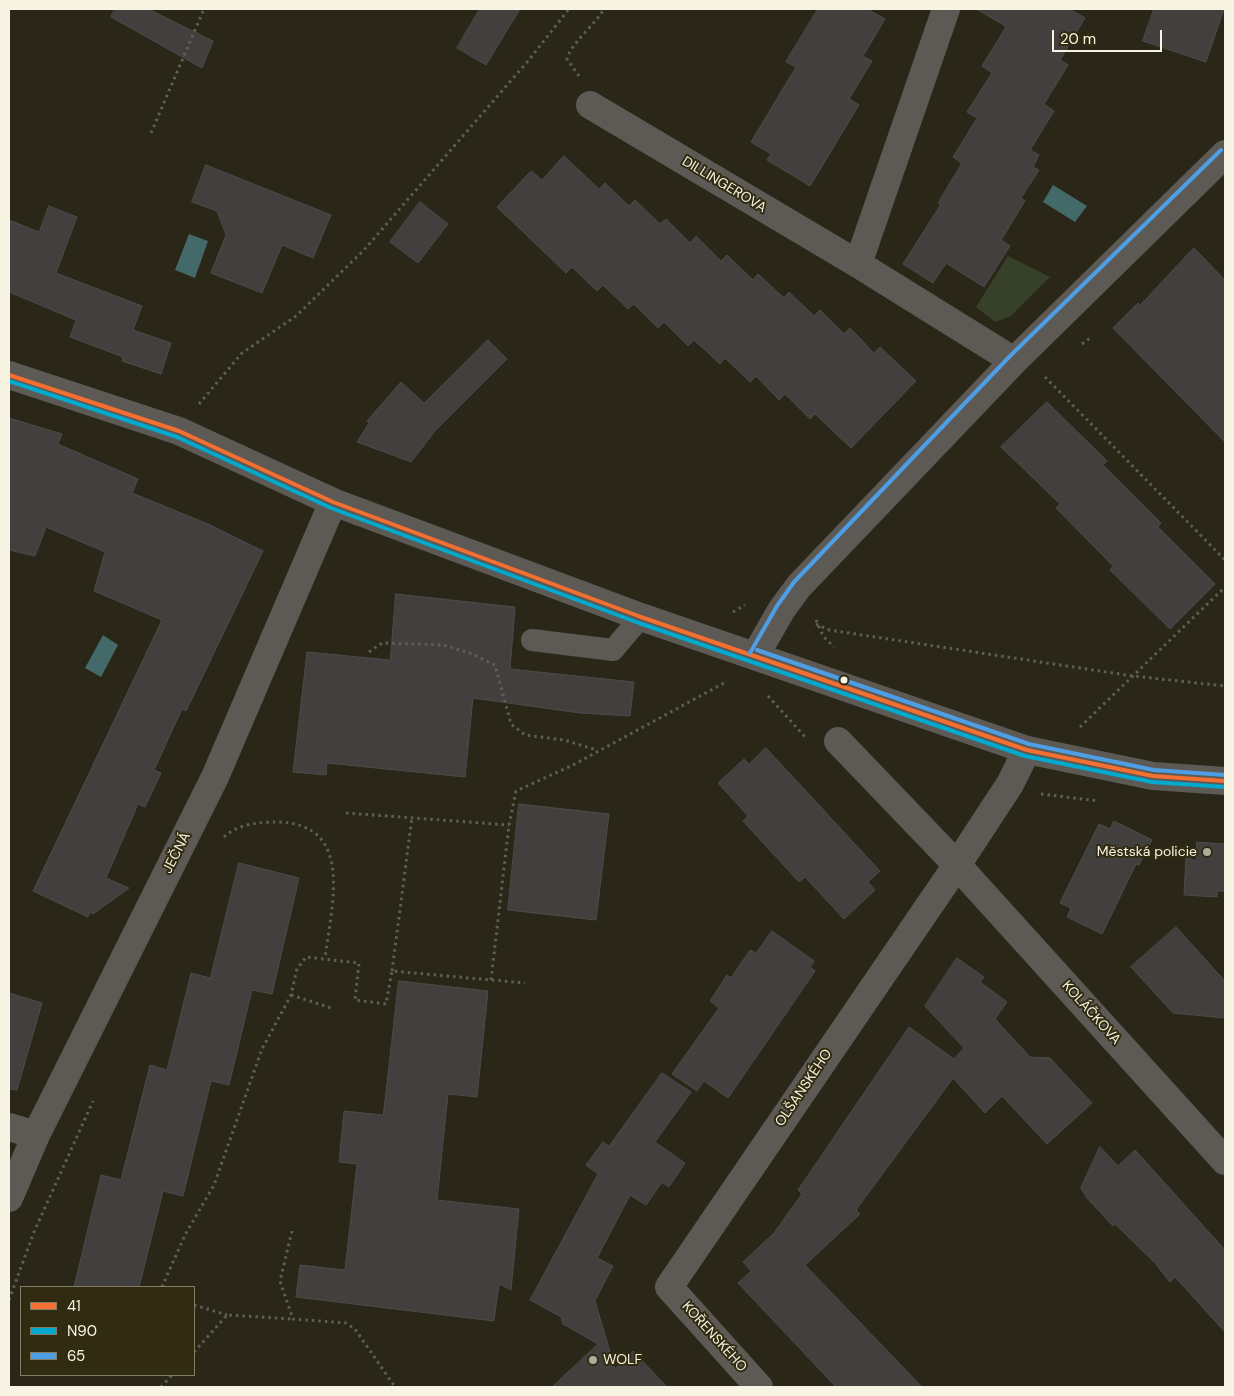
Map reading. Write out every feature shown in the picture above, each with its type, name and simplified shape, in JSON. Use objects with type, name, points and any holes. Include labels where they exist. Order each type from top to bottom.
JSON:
[{"type":"street","points":[[858,264],[946,9]]},
{"type":"street","name":"DILLINGEROVA","points":[[590,105],[858,264],[1014,361]]},
{"type":"street","points":[[756,656],[782,608],[799,586],[1014,361],[1225,154]]},
{"type":"street","points":[[9,375],[179,431],[333,502],[641,617],[1027,750],[1153,776],[1225,782]]},
{"type":"street","name":"JEČNÁ","points":[[9,1198],[36,1135],[215,777],[333,502]]},
{"type":"street","name":"KOLÁČKOVA","points":[[838,741],[957,865],[1225,1161]]},
{"type":"street","points":[[957,865],[1010,784],[1027,750]]},
{"type":"street","name":"OLŠANSKÉHO","points":[[669,1287],[957,865]]},
{"type":"street","points":[[9,1127],[36,1135]]},
{"type":"street","name":"KOŘENSKÉHO","points":[[669,1287],[759,1387]]},
{"type":"lane","points":[[532,640],[614,650],[641,617]]},
{"type":"path","points":[[150,133],[204,9]]},
{"type":"path","points":[[179,431],[204,397],[242,353],[296,316],[364,250],[528,61],[569,9]]},
{"type":"path","points":[[590,105],[582,79],[567,59],[569,51],[596,23],[604,9]]},
{"type":"path","points":[[1075,350],[1090,338]]},
{"type":"path","points":[[1038,383],[1050,372]]},
{"type":"path","points":[[1045,376],[1225,560]]},
{"type":"path","points":[[1075,732],[1225,587]]},
{"type":"path","points":[[816,617],[815,623],[823,636],[837,650]]},
{"type":"path","points":[[815,623],[829,630],[1133,676],[1225,686]]},
{"type":"path","points":[[370,652],[382,643],[442,644],[470,653],[495,665],[511,724],[525,735],[564,740],[598,750]]},
{"type":"path","points":[[491,980],[509,825],[516,791],[694,700],[729,679]]},
{"type":"path","points":[[762,690],[808,739]]},
{"type":"path","points":[[346,813],[509,825]]},
{"type":"path","points":[[162,1286],[185,1234],[214,1185],[262,1049],[292,995],[297,969],[306,957],[359,963],[354,1000],[386,1004],[412,817]]},
{"type":"path","points":[[222,840],[228,833],[258,822],[293,822],[312,829],[328,846],[334,876],[325,958]]},
{"type":"path","points":[[392,971],[525,983]]},
{"type":"path","points":[[292,995],[331,1008]]},
{"type":"path","points":[[9,1300],[34,1232],[94,1099]]},
{"type":"path","points":[[292,1231],[280,1281],[293,1319]]},
{"type":"path","points":[[195,1304],[227,1315],[346,1323],[355,1329],[395,1387]]},
{"type":"path","points":[[195,1351],[227,1315]]},
{"type":"path","points":[[161,1387],[171,1376]]},
{"type":"green space","points":[[1008,256],[1050,277],[1011,316],[995,322],[976,307]]},
{"type":"water","points":[[1053,185],[1087,206],[1075,222],[1043,202]]},
{"type":"water","points":[[189,234],[208,241],[195,278],[175,270]]},
{"type":"water","points":[[103,635],[118,645],[101,677],[85,668]]},
{"type":"building","points":[[115,9],[148,9],[213,41],[202,68],[111,17]]},
{"type":"building","points":[[480,9],[520,9],[486,65],[457,48]]},
{"type":"building","points":[[818,9],[867,9],[885,19],[863,56],[872,61],[849,99],[859,105],[810,186],[767,160],[771,154],[751,142],[796,67],[786,62]]},
{"type":"building","points":[[977,9],[1069,9],[1085,18],[1060,60],[1068,65],[1044,104],[1054,111],[1030,150],[1039,155],[1033,167],[1039,170],[1021,198],[1025,201],[1001,240],[1010,246],[984,287],[946,263],[933,283],[903,264],[941,204],[938,203],[962,163],[953,157],[977,118],[967,112],[992,73],[982,66],[1006,27]]},
{"type":"building","points":[[1154,9],[1224,9],[1206,62],[1143,41]]},
{"type":"building","points":[[564,156],[599,189],[605,183],[629,206],[635,200],[660,224],[666,219],[690,243],[696,236],[721,261],[727,255],[753,280],[758,274],[784,298],[789,292],[814,316],[820,310],[844,334],[850,328],[874,353],[880,347],[916,381],[851,448],[815,414],[810,419],[785,394],[779,400],[756,376],[750,382],[725,358],[720,364],[694,340],[688,346],[664,322],[658,328],[634,304],[628,309],[603,285],[597,291],[572,267],[566,273],[497,207],[531,171],[542,180]]},
{"type":"building","points":[[206,165],[331,215],[313,258],[282,245],[262,293],[211,273],[226,235],[217,211],[192,202]]},
{"type":"building","points":[[420,202],[448,224],[418,263],[390,242]]},
{"type":"building","points":[[49,206],[77,217],[56,273],[142,306],[133,330],[171,343],[161,374],[122,361],[123,357],[70,337],[76,320],[9,292],[9,220],[39,232]]},
{"type":"building","points":[[1194,248],[1225,280],[1225,442],[1113,328],[1138,303],[1140,305]]},
{"type":"building","points":[[488,340],[507,359],[435,431],[411,462],[357,442],[369,423],[367,421],[401,382],[424,403]]},
{"type":"building","points":[[1047,402],[1107,461],[1103,465],[1161,523],[1158,527],[1215,584],[1170,629],[1110,570],[1113,566],[1056,508],[1060,504],[1001,447]]},
{"type":"building","points":[[9,418],[62,434],[58,444],[138,479],[132,493],[208,524],[263,551],[186,711],[182,709],[154,770],[161,773],[145,807],[138,804],[106,878],[129,888],[93,914],[90,912],[88,917],[33,891],[162,620],[94,591],[105,552],[46,527],[35,556],[9,550]]},
{"type":"building","points":[[396,594],[515,607],[510,669],[634,682],[630,716],[580,713],[473,698],[465,777],[327,763],[326,775],[293,772],[307,652],[390,660]]},
{"type":"building","points":[[766,748],[880,871],[868,882],[875,890],[844,919],[805,877],[799,882],[743,821],[748,816],[718,783],[744,759],[749,764]]},
{"type":"building","points":[[519,804],[609,814],[596,920],[508,910]]},
{"type":"building","points":[[1114,821],[1152,840],[1139,865],[1136,864],[1102,934],[1067,917],[1071,908],[1060,903],[1099,824],[1110,829]]},
{"type":"building","points":[[1197,842],[1225,844],[1225,891],[1217,891],[1217,897],[1184,895],[1186,857],[1196,861]]},
{"type":"building","points":[[239,863],[299,878],[272,994],[252,990],[229,1085],[211,1081],[183,1196],[163,1191],[139,1286],[74,1286],[101,1175],[121,1180],[150,1065],[167,1070],[191,973],[210,978]]},
{"type":"building","points":[[1176,927],[1225,981],[1225,1018],[1173,1013],[1131,967]]},
{"type":"building","points":[[772,931],[814,961],[810,967],[815,971],[728,1098],[704,1081],[697,1091],[672,1074],[719,1008],[710,1001],[727,975],[731,978],[750,950],[756,953]]},
{"type":"building","points":[[957,958],[984,977],[980,982],[1007,1002],[995,1019],[1030,1057],[1050,1058],[1092,1103],[1047,1144],[1002,1096],[985,1113],[953,1078],[856,1210],[860,1214],[805,1265],[922,1387],[836,1387],[738,1283],[751,1271],[743,1262],[774,1233],[802,1194],[798,1190],[909,1027],[954,1059],[964,1048],[925,1006]]},
{"type":"building","points":[[399,981],[488,991],[477,1097],[448,1094],[437,1200],[519,1209],[511,1290],[499,1284],[494,1321],[296,1297],[300,1265],[345,1270],[357,1164],[339,1162],[344,1111],[383,1115]]},
{"type":"building","points":[[9,993],[42,1003],[17,1090],[9,1089]]},
{"type":"building","points":[[662,1073],[691,1092],[655,1142],[685,1163],[669,1187],[662,1182],[646,1205],[630,1195],[597,1258],[613,1266],[595,1301],[615,1369],[633,1351],[667,1387],[552,1387],[598,1344],[563,1324],[561,1317],[530,1300],[598,1174],[586,1165],[603,1142],[609,1146]]},
{"type":"building","points":[[1100,1147],[1118,1166],[1135,1150],[1225,1250],[1225,1332],[1175,1277],[1170,1282],[1155,1263],[1115,1224],[1113,1226],[1086,1197],[1081,1188]]},
{"type":"transit line","name":"65","points":[[750,653],[777,606],[794,582],[1009,357],[1221,150]]},
{"type":"transit line","name":"41","points":[[9,375],[179,431],[333,502],[641,617],[1027,750],[1153,776],[1225,781]]},
{"type":"transit line","name":"N90","points":[[9,381],[177,437],[331,508],[639,623],[1025,756],[1152,782],[1225,787]]},
{"type":"transit line","name":"65","points":[[757,650],[1029,744],[1154,770],[1225,775]]},
{"type":"place","name":"Městská policie","points":[[1207,852]]},
{"type":"place","name":"WOLF","points":[[593,1360]]}]
